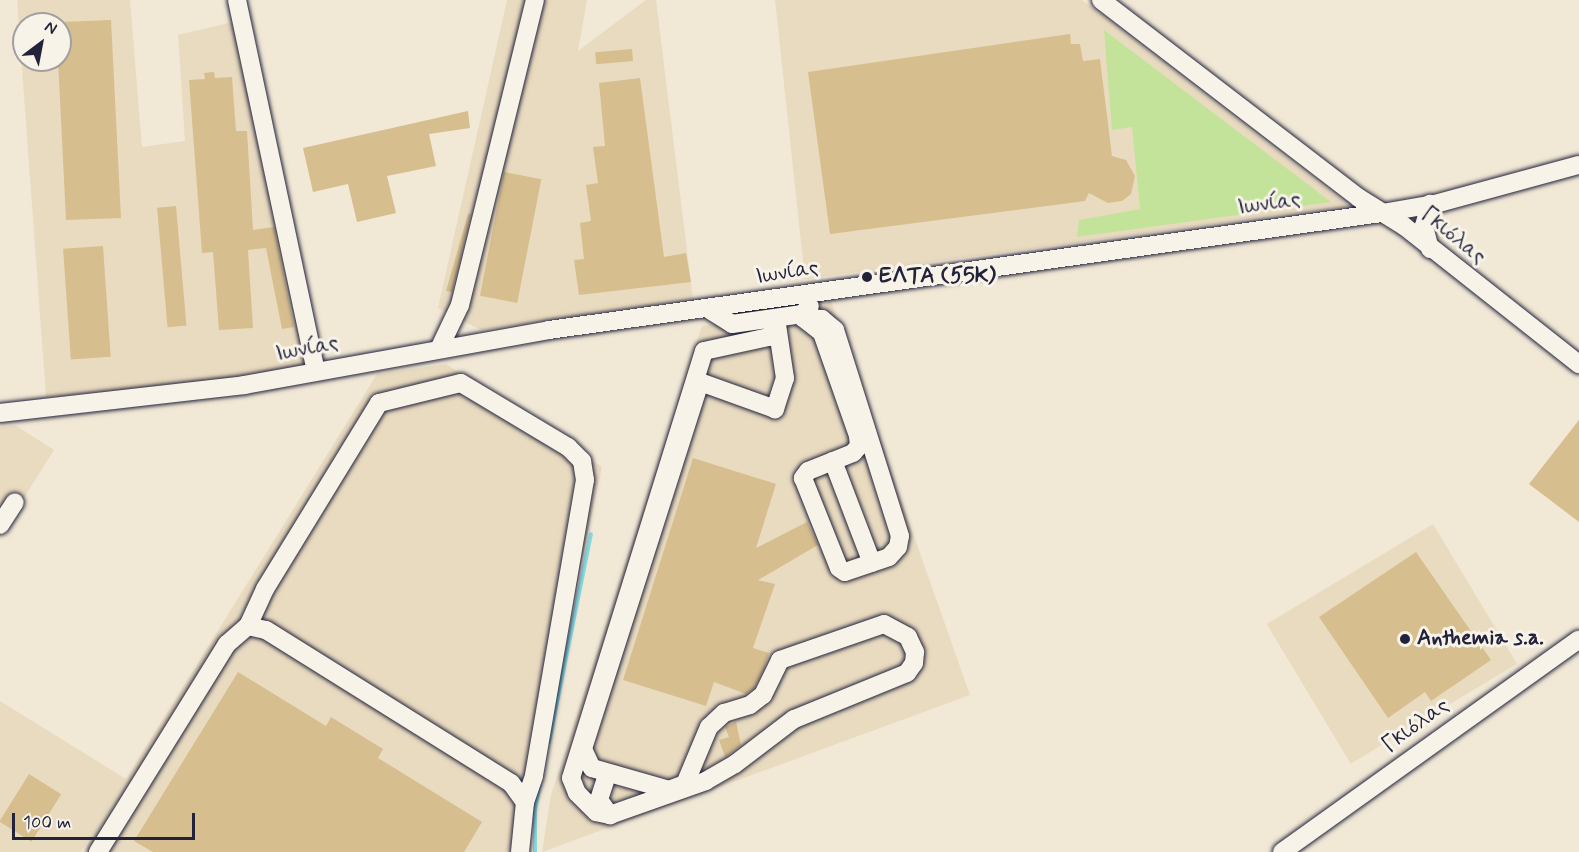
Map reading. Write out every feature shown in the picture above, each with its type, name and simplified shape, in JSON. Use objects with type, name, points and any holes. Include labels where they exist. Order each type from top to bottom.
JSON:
[{"type":"street","points":[[237,0],[316,371]]},
{"type":"street","points":[[439,348],[460,305],[535,0]]},
{"type":"street","name":"Γκιόλας","points":[[1101,0],[1579,364]]},
{"type":"street","name":"Ιωνίας","points":[[0,413],[244,385],[439,348],[710,310],[823,291],[1383,213],[1430,204],[1579,165]]},
{"type":"street","points":[[1430,204],[1424,226],[1430,249]]},
{"type":"street","points":[[803,316],[823,291]]},
{"type":"street","points":[[710,310],[732,324],[777,321],[803,316],[822,319],[835,330],[900,536],[898,547],[889,556],[845,572],[839,568],[803,477],[808,471],[853,453],[859,446],[858,436],[822,333],[803,316]]},
{"type":"street","points":[[777,321],[785,378],[775,409],[700,382],[583,749],[592,768],[607,775],[669,790],[685,784],[709,727],[724,713],[750,705],[764,695],[780,660],[885,624],[908,638],[915,652],[907,673],[794,718],[735,764],[706,781],[610,815],[586,805],[571,778],[704,351],[769,337],[777,321]]},
{"type":"street","points":[[98,852],[227,644],[248,626],[282,559],[379,403],[461,383],[568,447],[582,461],[585,480],[534,776],[525,802],[520,852]]},
{"type":"street","points":[[833,461],[872,563]]},
{"type":"street","points":[[0,525],[15,502]]},
{"type":"street","points":[[248,626],[266,630],[511,783],[525,802]]},
{"type":"street","name":"Γκιόλας","points":[[1282,852],[1579,639]]},
{"type":"street","points":[[607,775],[599,800],[610,815]]},
{"type":"shaded area","points":[[17,0],[130,0],[142,147],[185,141],[178,35],[233,22],[306,365],[200,383],[46,397],[22,72],[72,72],[72,12],[18,12]]},
{"type":"shaded area","points":[[507,0],[587,0],[578,51],[646,0],[656,0],[693,299],[481,330],[438,308]]},
{"type":"shaded area","points":[[775,0],[1082,0],[1349,206],[805,279]]},
{"type":"shaded area","points":[[831,301],[970,695],[542,852],[551,795],[702,326],[807,314]]},
{"type":"shaded area","points":[[446,364],[602,467],[529,807],[530,852],[83,852],[94,832],[81,852],[0,852],[0,701],[126,779],[377,374]]},
{"type":"shaded area","points":[[15,425],[54,450],[0,536],[0,427]]},
{"type":"shaded area","points":[[1433,524],[1517,664],[1351,764],[1267,624]]},
{"type":"green space","points":[[1104,30],[1331,202],[1077,237],[1079,220],[1140,209],[1132,127],[1112,130]]},
{"type":"building","points":[[111,20],[121,218],[66,220],[59,72],[72,72],[72,22]]},
{"type":"building","points":[[1070,34],[1071,44],[1080,44],[1083,61],[1100,59],[1112,156],[1126,160],[1135,176],[1131,194],[1122,201],[1108,203],[1089,193],[1085,201],[830,234],[808,72]]},
{"type":"building","points":[[632,49],[633,61],[596,64],[595,52]]},
{"type":"building","points":[[214,72],[215,78],[232,77],[236,131],[247,131],[253,230],[274,227],[294,327],[282,329],[266,248],[248,250],[253,328],[219,330],[213,252],[202,253],[189,80],[205,79],[204,73]]},
{"type":"building","points":[[640,78],[664,257],[686,253],[691,282],[579,295],[574,260],[584,259],[580,223],[591,221],[586,185],[598,183],[593,147],[605,146],[599,83]]},
{"type":"building","points":[[468,111],[470,128],[429,134],[436,166],[387,176],[396,213],[357,222],[348,184],[313,192],[303,148]]},
{"type":"building","points":[[504,172],[541,179],[517,303],[480,296]]},
{"type":"building","points":[[176,206],[186,326],[168,327],[157,208]]},
{"type":"building","points":[[468,214],[471,214],[452,292],[446,291]]},
{"type":"building","points":[[103,246],[111,357],[71,360],[63,249]]},
{"type":"building","points":[[1579,420],[1579,522],[1529,484]]},
{"type":"building","points":[[693,458],[776,484],[756,548],[807,522],[818,545],[758,580],[775,584],[753,648],[769,653],[764,668],[754,688],[746,694],[714,682],[706,706],[623,680]]},
{"type":"building","name":"Anthemia s.a.","points":[[1416,552],[1491,660],[1431,701],[1425,692],[1388,718],[1319,617]]},
{"type":"building","points":[[238,672],[326,726],[331,717],[383,749],[378,758],[482,822],[464,852],[153,852],[134,841]]},
{"type":"building","points":[[736,722],[741,745],[725,757],[719,740],[729,737],[725,727]]},
{"type":"building","points":[[29,774],[61,794],[32,842],[0,822]]},
{"type":"waterway","points":[[549,742],[591,534]]},
{"type":"waterway","points":[[535,852],[535,811],[540,784]]},
{"type":"place","name":"ΕΛΤΑ (55Κ)","points":[[867,277]]},
{"type":"place","name":"Anthemia s.a.","points":[[1405,639]]}]
